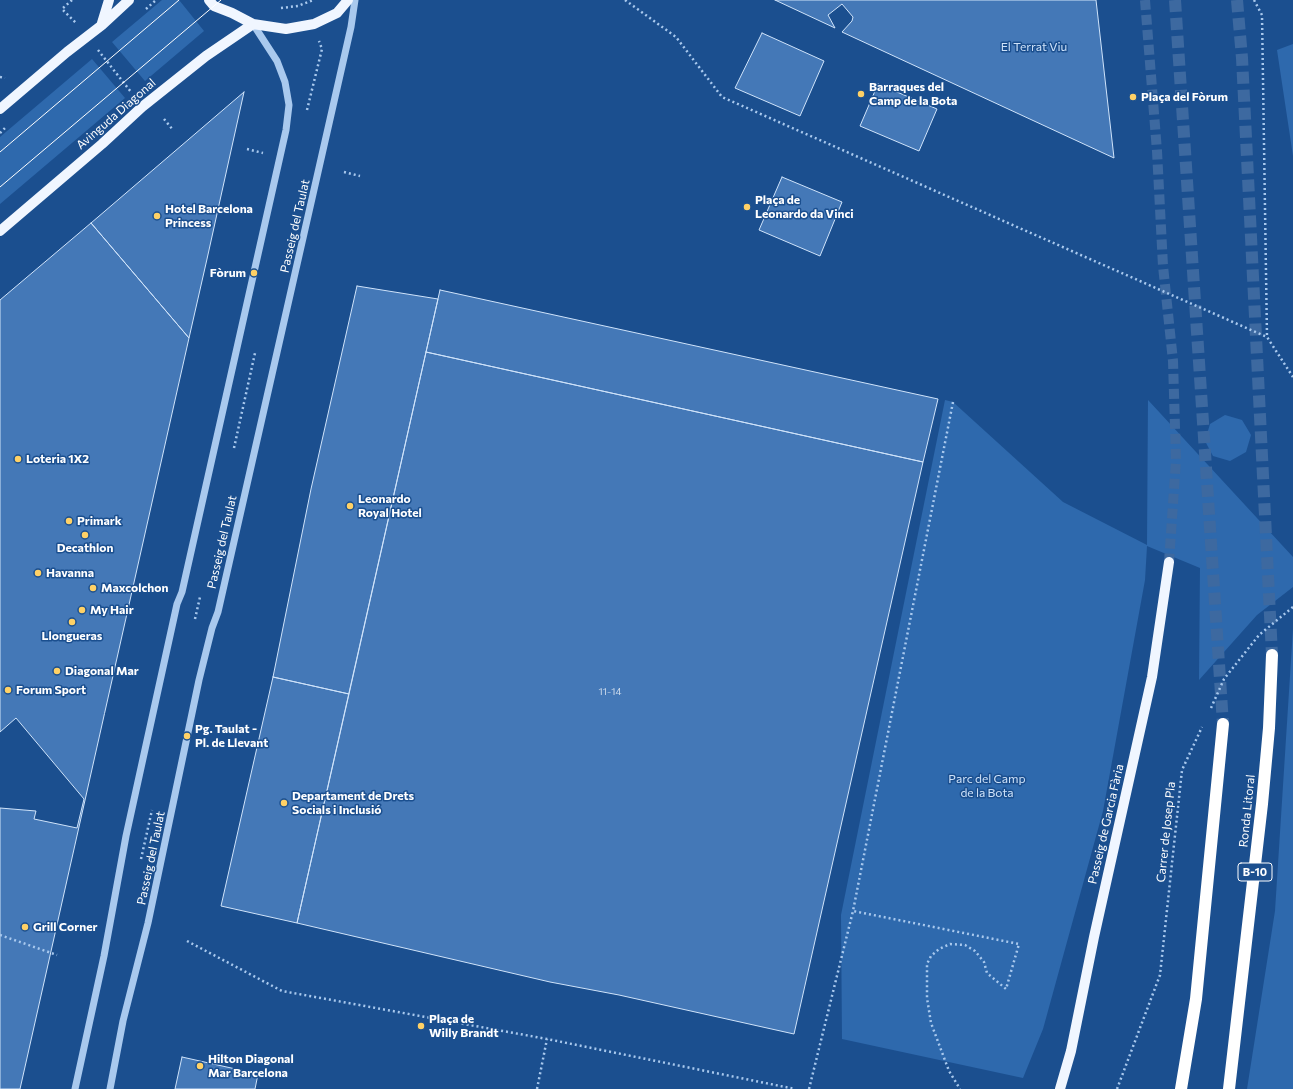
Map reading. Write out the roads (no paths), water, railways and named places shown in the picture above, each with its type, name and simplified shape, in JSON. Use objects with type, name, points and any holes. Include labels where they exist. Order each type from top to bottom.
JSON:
[{"type":"highway","name":"Ronda Litoral","points":[[1230,1089],[1262,804],[1269,728],[1272,655]]},
{"type":"highway","points":[[1181,1089],[1196,999],[1223,724]]},
{"type":"main road","points":[[102,25],[108,0]]},
{"type":"main road","points":[[0,108],[102,25],[128,0]]},
{"type":"main road","points":[[209,0],[214,6],[232,12],[253,24],[286,29],[311,25],[337,13],[348,0]]},
{"type":"main road","name":"Avinguda Diagonal","points":[[0,231],[102,144],[142,107],[206,56],[253,24]]},
{"type":"main road","name":"Passeig de Garcia Fària","points":[[1060,1089],[1072,1051],[1094,937],[1152,677],[1169,562]]},
{"type":"street","name":"Passeig del Taulat","points":[[110,1089],[123,1021],[150,915],[199,680],[212,628],[218,612],[351,27],[355,0]]},
{"type":"street","points":[[76,1089],[104,956],[126,836],[286,130],[289,105],[285,82],[277,61],[253,24]]},
{"type":"tunnel","points":[[1145,0],[1157,151],[1163,266],[1173,361],[1176,460],[1169,562]]},
{"type":"tunnel","points":[[1175,0],[1223,724]]},
{"type":"tunnel","points":[[1237,0],[1242,58],[1272,655]]},
{"type":"tram line","points":[[0,152],[179,0]]},
{"type":"tram line","points":[[0,187],[221,0]]},
{"type":"place","name":"Barraques del Camp de la Bota","points":[[861,94]]},
{"type":"place","name":"Plaça del Fòrum","points":[[1133,97]]},
{"type":"place","name":"Plaça de Leonardo da Vinci","points":[[747,207]]},
{"type":"place","name":"Hotel Barcelona Princess","points":[[157,216]]},
{"type":"place","name":"Fòrum","points":[[254,273]]},
{"type":"place","name":"Loteria 1X2","points":[[18,459]]},
{"type":"place","name":"Leonardo Royal Hotel","points":[[350,506]]},
{"type":"place","name":"Primark","points":[[69,521]]},
{"type":"place","name":"Decathlon","points":[[85,535]]},
{"type":"place","name":"Havanna","points":[[38,573]]},
{"type":"place","name":"Maxcolchon","points":[[93,588]]},
{"type":"place","name":"My Hair","points":[[82,610]]},
{"type":"place","name":"Llongueras","points":[[72,622]]},
{"type":"place","name":"Diagonal Mar","points":[[57,671]]},
{"type":"place","name":"Forum Sport","points":[[8,690]]},
{"type":"place","name":"Pg. Taulat - Pl. de Llevant","points":[[187,736]]},
{"type":"place","name":"Departament de Drets Socials i Inclusió","points":[[284,803]]},
{"type":"place","name":"Grill Corner","points":[[25,927]]},
{"type":"place","name":"Plaça de Willy Brandt","points":[[421,1026]]},
{"type":"place","name":"Hilton Diagonal Mar Barcelona","points":[[200,1066]]},
{"type":"park label","name":"El Terrat Viu","points":[[1034,47]]},
{"type":"park label","name":"Parc del Camp de la Bota","points":[[987,786]]}]
